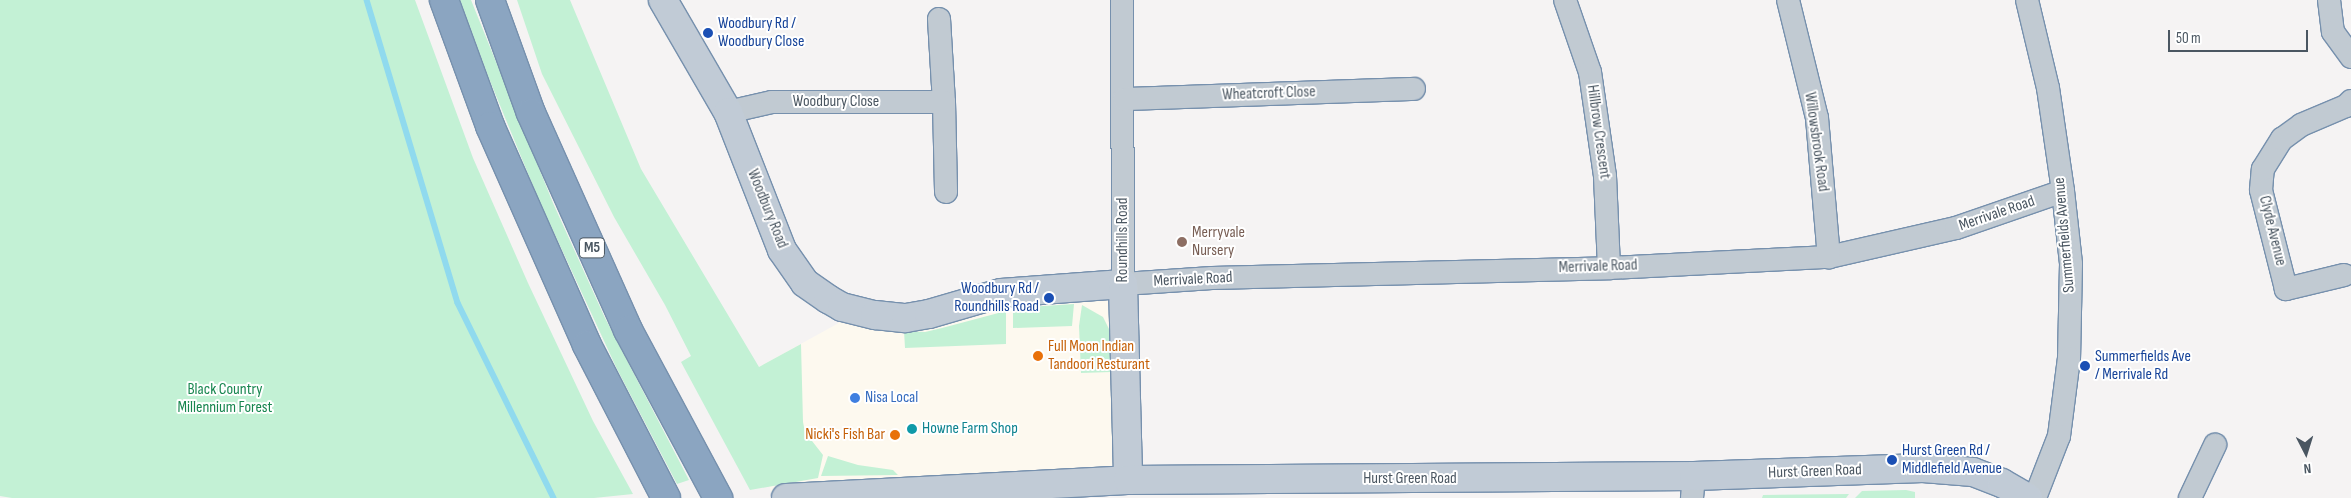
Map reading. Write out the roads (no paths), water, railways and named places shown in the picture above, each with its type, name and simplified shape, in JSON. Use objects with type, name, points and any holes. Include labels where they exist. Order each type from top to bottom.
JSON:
[{"type":"highway","points":[[444,0],[498,144],[587,345],[663,493]]},
{"type":"highway","name":"M5","points":[[490,0],[531,113],[628,330],[715,492]]},
{"type":"street","name":"Woodbury Road","points":[[663,0],[728,112],[782,250],[805,283],[842,307],[875,315],[906,318],[929,314],[1001,293],[1123,284]]},
{"type":"street","name":"Roundhills Road","points":[[1122,0],[1124,99],[1123,284],[1128,480]]},
{"type":"street","name":"Hillbrow Crescent","points":[[1565,0],[1590,72],[1605,176],[1609,268]]},
{"type":"street","name":"Willowsbrook Road","points":[[1788,0],[1817,118],[1829,257]]},
{"type":"street","name":"Summerfields Avenue","points":[[2027,0],[2048,88],[2063,191],[2071,264],[2069,358],[2059,436],[2035,498]]},
{"type":"street","points":[[2329,0],[2333,32],[2351,57]]},
{"type":"street","points":[[939,19],[944,102],[946,192]]},
{"type":"street","name":"Wheatcroft Close","points":[[1124,99],[1414,89]]},
{"type":"street","name":"Clyde Avenue","points":[[2344,275],[2286,289],[2261,190],[2263,169],[2282,139],[2300,126],[2346,106],[2351,101]]},
{"type":"street","name":"Woodbury Close","points":[[728,112],[772,102],[944,102]]},
{"type":"street","name":"Merrivale Road","points":[[1123,284],[1212,278],[1609,268],[1829,257],[1956,228],[2063,191]]},
{"type":"street","points":[[2190,498],[2215,445]]},
{"type":"street","name":"Hurst Green Road","points":[[786,498],[1128,480],[1463,488],[1693,487],[1934,468],[1973,472],[2002,483],[2028,498]]},
{"type":"waterway","points":[[367,0],[458,303],[554,498]]},
{"type":"place","name":"Woodbury Rd / Woodbury Close","points":[[708,33]]},
{"type":"place","name":"Merryvale Nursery","points":[[1182,242]]},
{"type":"place","name":"Woodbury Rd / Roundhills Road","points":[[1049,298]]},
{"type":"place","name":"Full Moon Indian Tandoori Resturant","points":[[1038,356]]},
{"type":"place","name":"Summerfields Ave / Merrivale Rd","points":[[2085,366]]},
{"type":"place","name":"Nisa Local","points":[[855,398]]},
{"type":"place","name":"Howne Farm Shop","points":[[912,429]]},
{"type":"place","name":"Nicki's Fish Bar","points":[[895,435]]},
{"type":"place","name":"Hurst Green Rd / Middlefield Avenue","points":[[1892,460]]},
{"type":"park label","name":"Black Country Millennium Forest","points":[[225,399]]}]
